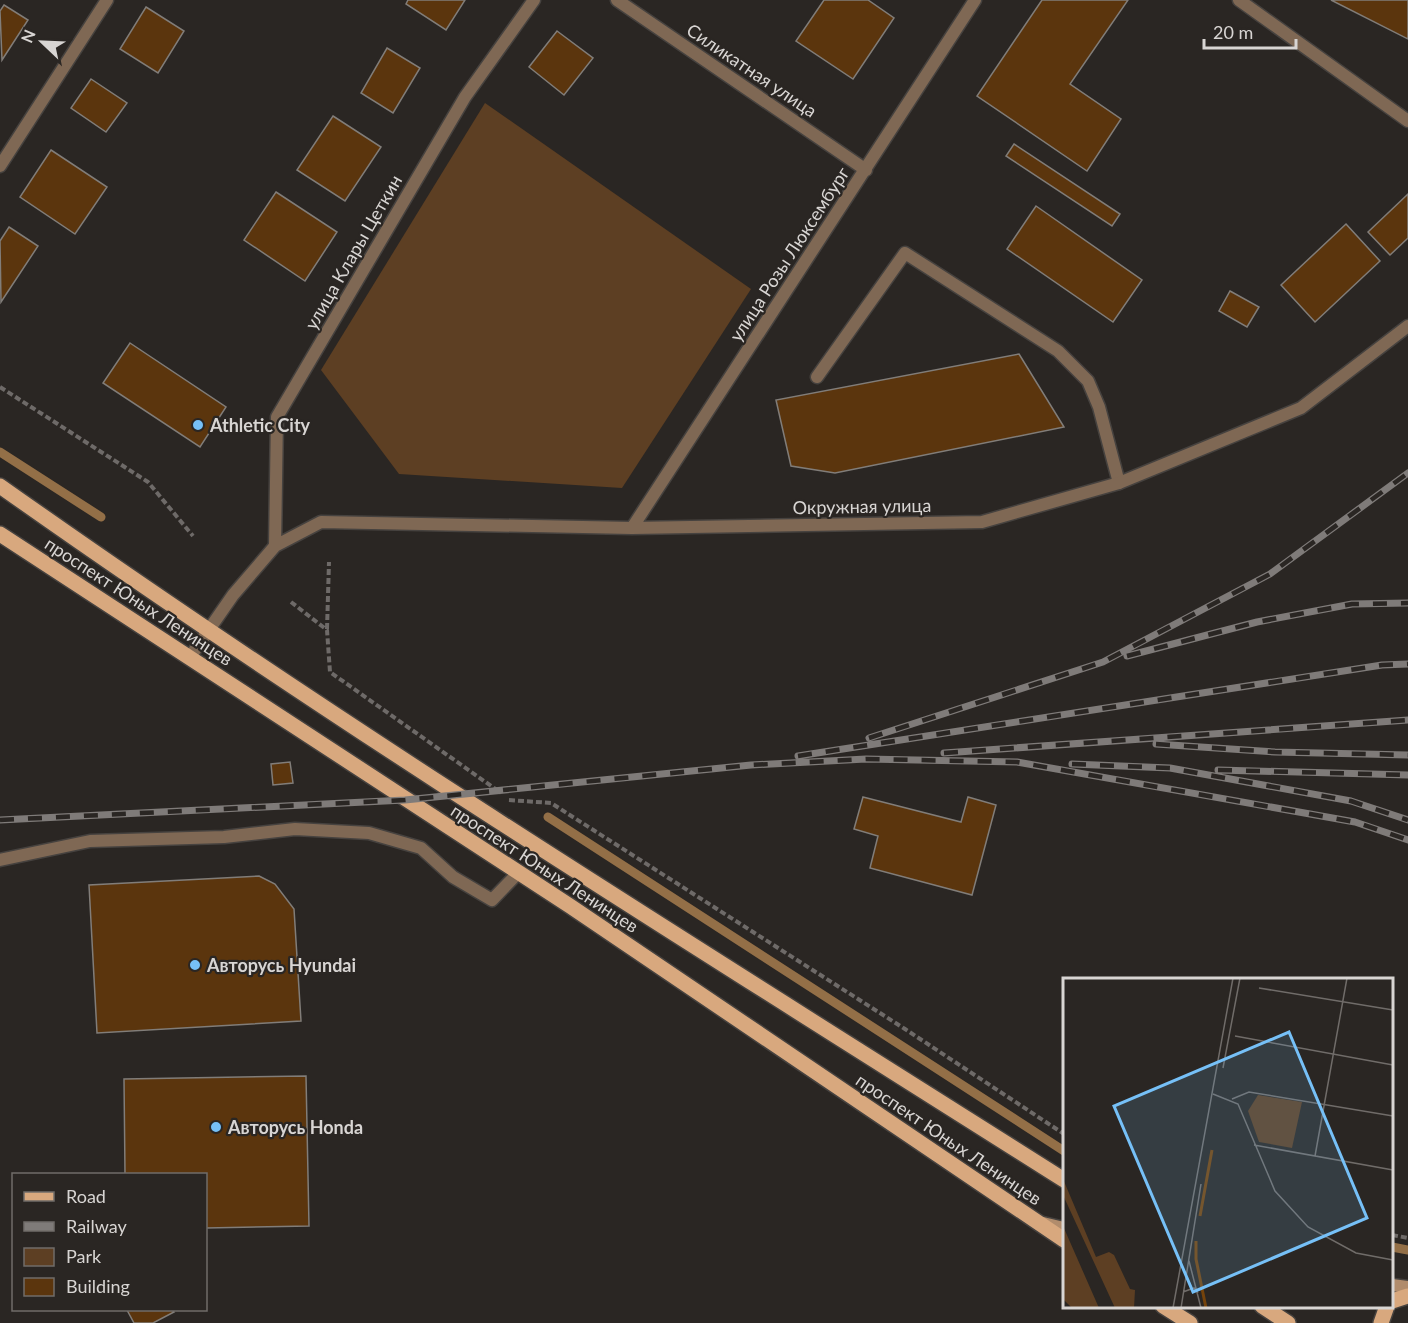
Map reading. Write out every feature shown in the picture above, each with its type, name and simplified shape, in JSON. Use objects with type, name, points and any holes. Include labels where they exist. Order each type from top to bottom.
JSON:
[{"type":"main road","name":"проспект Юных Ленинцев","points":[[0,486],[209,632],[454,794],[1063,1179]]},
{"type":"main road","name":"проспект Юных Ленинцев","points":[[0,534],[518,873],[1063,1239]]},
{"type":"main road","points":[[1393,1301],[1408,1296]]},
{"type":"main road","points":[[1166,1308],[1190,1323]]},
{"type":"main road","points":[[1265,1308],[1288,1323]]},
{"type":"main road","points":[[1381,1323],[1386,1308]]},
{"type":"street","points":[[0,166],[107,0]]},
{"type":"street","name":"улица Клары Цеткин","points":[[275,546],[277,417],[465,97],[534,0]]},
{"type":"street","name":"Силикатная улица","points":[[617,0],[866,170]]},
{"type":"street","name":"улица Розы Люксембург","points":[[632,528],[975,0]]},
{"type":"street","points":[[1239,0],[1408,121]]},
{"type":"street","points":[[817,377],[905,253],[1058,351],[1088,381],[1099,407],[1119,483]]},
{"type":"street","name":"Окружная улица","points":[[275,546],[321,522],[632,528],[982,522],[1119,483],[1301,408],[1408,326]]},
{"type":"street","points":[[190,657],[233,595],[275,546]]},
{"type":"street","points":[[0,860],[90,842],[224,837],[295,829],[369,833],[421,848],[453,877],[492,900],[518,873]]},
{"type":"street","points":[[1036,1221],[1063,1228]]},
{"type":"street","points":[[1393,1285],[1408,1287]]},
{"type":"path","points":[[0,387],[148,482],[193,537]]},
{"type":"path","points":[[329,562],[327,630],[330,672],[498,790],[508,800],[551,803],[915,1035],[1063,1133]]},
{"type":"path","points":[[291,602],[327,630]]},
{"type":"path","points":[[1393,1235],[1408,1238]]},
{"type":"green space","points":[[485,103],[751,289],[622,488],[399,474],[321,370]]},
{"type":"building","points":[[408,0],[465,0],[446,30],[406,4]]},
{"type":"building","points":[[824,0],[868,0],[894,18],[853,79],[796,41]]},
{"type":"building","points":[[1042,0],[1128,0],[1070,84],[1121,119],[1087,171],[977,96]]},
{"type":"building","points":[[1331,0],[1408,0],[1408,39]]},
{"type":"building","points":[[4,5],[28,20],[2,60],[0,11]]},
{"type":"building","points":[[146,7],[184,31],[158,73],[120,49]]},
{"type":"building","points":[[557,31],[593,58],[564,95],[529,67]]},
{"type":"building","points":[[387,48],[420,68],[393,113],[361,93]]},
{"type":"building","points":[[91,79],[127,103],[106,132],[71,108]]},
{"type":"building","points":[[333,116],[381,147],[345,201],[297,170]]},
{"type":"building","points":[[1014,144],[1120,214],[1112,226],[1006,156]]},
{"type":"building","points":[[51,150],[107,187],[75,234],[20,197]]},
{"type":"building","points":[[276,192],[337,232],[305,281],[244,240]]},
{"type":"building","points":[[1408,194],[1408,238],[1390,255],[1368,232]]},
{"type":"building","points":[[1036,206],[1142,280],[1113,322],[1007,249]]},
{"type":"building","points":[[1346,224],[1380,261],[1315,322],[1281,285]]},
{"type":"building","points":[[9,227],[38,246],[1,302],[0,241]]},
{"type":"building","points":[[1230,291],[1259,307],[1247,327],[1219,311]]},
{"type":"building","points":[[130,343],[226,407],[200,447],[103,383]]},
{"type":"building","points":[[1019,354],[1064,427],[835,473],[791,466],[776,400]]},
{"type":"building","points":[[290,762],[293,783],[273,785],[271,764]]},
{"type":"building","points":[[863,797],[961,822],[968,797],[996,805],[972,895],[870,868],[878,836],[854,829]]},
{"type":"building","name":"Авторусь Hyundai","points":[[259,876],[275,884],[294,909],[301,1021],[97,1033],[89,885]]},
{"type":"building","name":"Авторусь Honda","points":[[306,1076],[309,1226],[207,1228],[207,1173],[125,1173],[124,1079]]},
{"type":"building","points":[[128,1311],[174,1312],[153,1323],[134,1323]]},
{"type":"waterway","points":[[0,452],[101,517]]},
{"type":"waterway","points":[[548,817],[1063,1150]]},
{"type":"waterway","points":[[1393,1247],[1408,1250]]},
{"type":"railway","points":[[869,738],[1103,662],[1270,574],[1408,473]]},
{"type":"railway","points":[[1127,656],[1257,622],[1352,604],[1408,603]]},
{"type":"railway","points":[[798,756],[1382,665],[1408,664]]},
{"type":"railway","points":[[944,753],[1408,720]]},
{"type":"railway","points":[[1156,744],[1275,752],[1408,755]]},
{"type":"railway","points":[[0,820],[405,800],[751,765],[866,759],[1017,762],[1355,822],[1408,840]]},
{"type":"railway","points":[[1072,764],[1170,768],[1351,801],[1408,820]]},
{"type":"railway","points":[[1218,770],[1408,775]]},
{"type":"place","name":"Athletic City","points":[[198,425]]},
{"type":"place","name":"Авторусь Hyundai","points":[[195,965]]},
{"type":"place","name":"Авторусь Honda","points":[[216,1127]]}]
